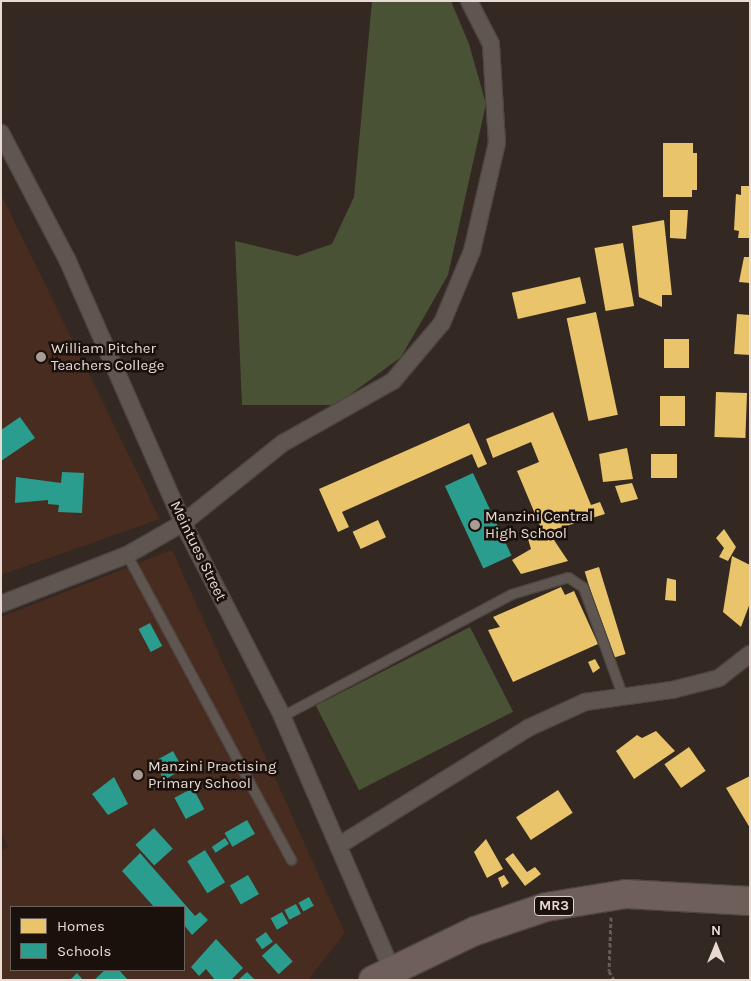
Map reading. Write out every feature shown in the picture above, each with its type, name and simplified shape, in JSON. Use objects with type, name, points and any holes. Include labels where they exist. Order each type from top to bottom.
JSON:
[{"type":"highway","name":"MR3","points":[[390,976],[475,931],[546,907],[626,894],[750,901]]},
{"type":"highway","name":"MR3","points":[[390,976],[551,922],[611,912],[714,912],[750,919]]},
{"type":"street","points":[[1,604],[127,555],[183,523],[283,444],[393,381],[442,324],[472,251],[497,144],[491,44],[469,1]]},
{"type":"street","name":"Meintues Street","points":[[1,133],[67,259],[183,523],[282,716],[338,846],[390,976]]},
{"type":"street","points":[[338,846],[528,728],[585,702],[623,697],[719,678],[750,654]]},
{"type":"lane","points":[[127,555],[291,860]]},
{"type":"lane","points":[[282,716],[511,594],[568,577],[583,587],[623,697]]},
{"type":"path","points":[[611,912],[609,971],[614,980]]},
{"type":"shaded area","name":"William Pitcher Teachers College","points":[[1,194],[160,519],[1,575]]},
{"type":"shaded area","name":"Manzini Practising Primary School","points":[[172,550],[345,933],[308,980],[1,980],[1,851],[8,847],[1,832],[1,617]]},
{"type":"green space","points":[[372,1],[451,1],[469,44],[486,104],[448,275],[401,357],[336,405],[242,405],[235,241],[297,256],[332,244],[354,197]]},
{"type":"green space","points":[[470,627],[513,712],[359,790],[316,706]]},
{"type":"building: Homes","points":[[663,143],[693,143],[693,153],[697,153],[697,190],[692,190],[692,197],[663,197]]},
{"type":"building: Homes","points":[[741,186],[750,186],[750,238],[738,238],[739,231],[734,230],[736,194],[741,195]]},
{"type":"building: Homes","points":[[670,210],[688,210],[686,239],[670,238]]},
{"type":"building: Homes","points":[[664,220],[672,295],[662,295],[662,307],[639,297],[632,226]]},
{"type":"building: Homes","points":[[623,243],[634,306],[606,311],[594,248]]},
{"type":"building: Homes","points":[[744,257],[750,257],[750,283],[739,282]]},
{"type":"building: Homes","points":[[580,277],[586,303],[518,319],[512,293]]},
{"type":"building: Homes","points":[[596,312],[618,415],[588,421],[567,318]]},
{"type":"building: Homes","points":[[737,314],[750,315],[750,355],[734,354]]},
{"type":"building: Homes","points":[[664,339],[689,339],[689,368],[664,368]]},
{"type":"building: Homes","points":[[716,392],[747,393],[745,438],[714,437]]},
{"type":"building: Homes","points":[[660,396],[685,396],[685,426],[660,426]]},
{"type":"building: Homes","points":[[553,412],[591,505],[600,502],[605,514],[543,533],[517,471],[539,462],[531,442],[493,458],[486,439]]},
{"type":"building: Homes","points":[[469,423],[487,464],[478,468],[472,454],[342,512],[349,527],[338,532],[319,489]]},
{"type":"building: Homes","points":[[627,448],[633,479],[603,482],[599,454]]},
{"type":"building: Homes","points":[[651,454],[677,454],[677,478],[651,478]]},
{"type":"building: Homes","points":[[632,483],[638,499],[621,503],[615,486]]},
{"type":"building: Homes","points":[[378,520],[386,537],[361,549],[353,532]]},
{"type":"building: Homes","points":[[724,529],[736,547],[728,561],[719,557],[724,548],[716,538]]},
{"type":"building: Homes","points":[[550,534],[568,561],[521,574],[512,560],[531,549],[528,539]]},
{"type":"building: Homes","points":[[732,556],[750,565],[750,603],[741,627],[723,612]]},
{"type":"building: Homes","points":[[599,567],[626,654],[611,658],[585,571]]},
{"type":"building: Homes","points":[[667,578],[676,580],[676,601],[665,600]]},
{"type":"building: Homes","points":[[561,587],[565,595],[574,591],[598,644],[513,682],[488,630],[500,627],[493,617]]},
{"type":"building: Homes","points":[[595,659],[600,668],[593,673],[588,662]]},
{"type":"building: Homes","points":[[656,731],[675,751],[634,779],[616,751],[637,735],[642,738]]},
{"type":"building: Homes","points":[[689,747],[706,771],[681,788],[664,764]]},
{"type":"building: Homes","points":[[750,776],[750,828],[726,788]]},
{"type":"building: Homes","points":[[558,790],[573,813],[531,840],[516,817]]},
{"type":"building: Homes","points":[[486,839],[503,869],[487,878],[474,852]]},
{"type":"building: Homes","points":[[513,853],[527,872],[535,867],[541,874],[525,886],[505,859]]},
{"type":"building: Homes","points":[[504,875],[509,883],[502,888],[498,878]]},
{"type":"building: Schools","points":[[20,417],[35,438],[1,461],[1,430]]},
{"type":"building: Schools","points":[[62,472],[84,473],[82,513],[58,512],[59,505],[48,504],[48,500],[15,503],[16,477],[61,483]]},
{"type":"building: Schools","points":[[473,473],[511,555],[483,569],[445,486]]},
{"type":"building: Schools","points":[[150,623],[162,646],[151,652],[139,629]]},
{"type":"building: Schools","points":[[173,751],[183,769],[164,780],[154,762]]},
{"type":"building: Schools","points":[[114,777],[128,804],[108,815],[92,794]]},
{"type":"building: Schools","points":[[193,788],[204,809],[186,819],[174,798]]},
{"type":"building: Schools","points":[[247,820],[255,834],[232,847],[224,833]]},
{"type":"building: Schools","points":[[154,828],[173,849],[154,866],[135,845]]},
{"type":"building: Schools","points":[[225,838],[229,844],[216,853],[212,847]]},
{"type":"building: Schools","points":[[205,850],[225,882],[207,893],[187,861]]},
{"type":"building: Schools","points":[[140,853],[195,916],[200,912],[208,920],[192,935],[185,926],[185,906],[153,906],[122,871]]},
{"type":"building: Schools","points":[[248,875],[259,894],[241,905],[230,886]]},
{"type":"building: Schools","points":[[309,897],[314,906],[303,912],[299,903]]},
{"type":"building: Schools","points":[[296,904],[301,914],[289,920],[284,910]]},
{"type":"building: Schools","points":[[282,912],[288,923],[277,930],[271,918]]},
{"type":"building: Schools","points":[[266,932],[273,942],[262,949],[255,939]]},
{"type":"building: Schools","points":[[216,939],[243,968],[231,980],[215,980],[206,969],[199,976],[191,967]]},
{"type":"building: Schools","points":[[276,943],[293,962],[279,974],[262,956]]},
{"type":"building: Schools","points":[[104,971],[120,971],[128,980],[94,980]]},
{"type":"building: Schools","points":[[247,972],[255,980],[238,980]]},
{"type":"building: Schools","points":[[77,973],[83,980],[70,980]]},
{"type":"place","name":"William Pitcher Teachers College","points":[[41,357]]},
{"type":"place","name":"Manzini Central High School","points":[[475,525]]},
{"type":"place","name":"Manzini Practising Primary School","points":[[138,775]]}]
